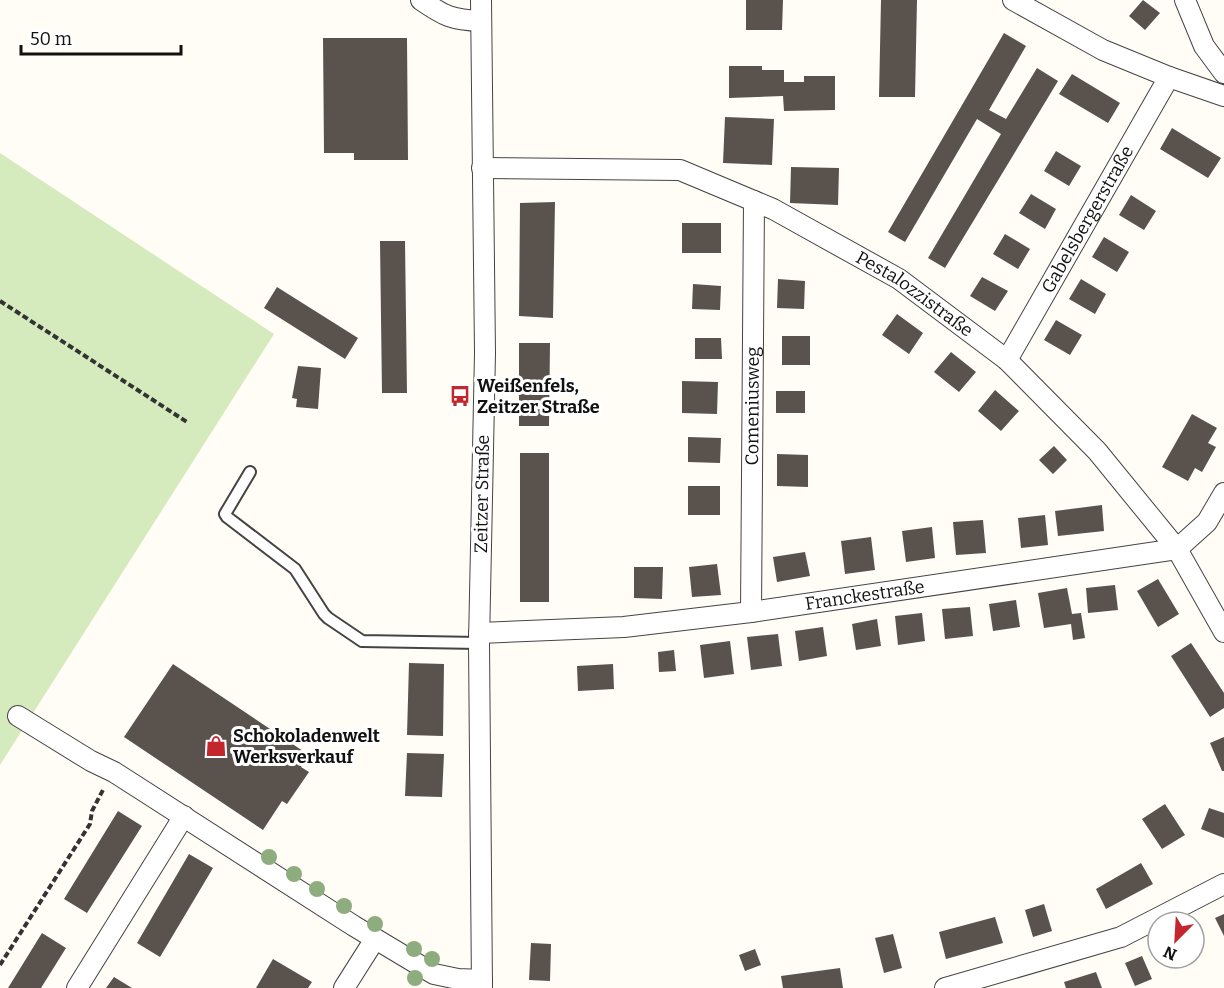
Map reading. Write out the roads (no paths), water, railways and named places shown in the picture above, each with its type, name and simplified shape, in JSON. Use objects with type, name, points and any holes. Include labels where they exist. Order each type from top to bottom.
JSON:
[{"type":"street","points":[[421,0],[441,14],[458,20],[481,21]]},
{"type":"street","name":"Zeitzer Straße","points":[[481,0],[485,363],[479,638],[482,984]]},
{"type":"street","points":[[1013,0],[1102,50],[1168,77],[1224,96]]},
{"type":"street","points":[[1185,0],[1204,46],[1224,73]]},
{"type":"street","name":"Gabelsbergerstraße","points":[[1007,360],[1168,77]]},
{"type":"street","name":"Pestalozzistraße","points":[[482,168],[680,170],[773,209],[898,279],[1007,360],[1097,451],[1177,549],[1224,632]]},
{"type":"street","name":"Comeniusweg","points":[[751,612],[754,201]]},
{"type":"street","points":[[1177,549],[1207,522],[1224,493]]},
{"type":"street","name":"Franckestraße","points":[[479,638],[624,627],[751,612],[1177,549]]},
{"type":"street","points":[[18,716],[114,772],[375,939],[434,974],[482,984]]},
{"type":"street","points":[[77,988],[184,816]]},
{"type":"street","points":[[945,988],[1121,937],[1224,884]]},
{"type":"street","points":[[344,988],[375,939]]},
{"type":"lane","points":[[250,472],[225,514],[296,569],[328,618],[362,641],[479,638]]},
{"type":"place","name":"Weißenfels, Zeitzer Straße","points":[[460,396]]},
{"type":"place","name":"Schokoladenwelt Werksverkauf","points":[[216,746]]}]
